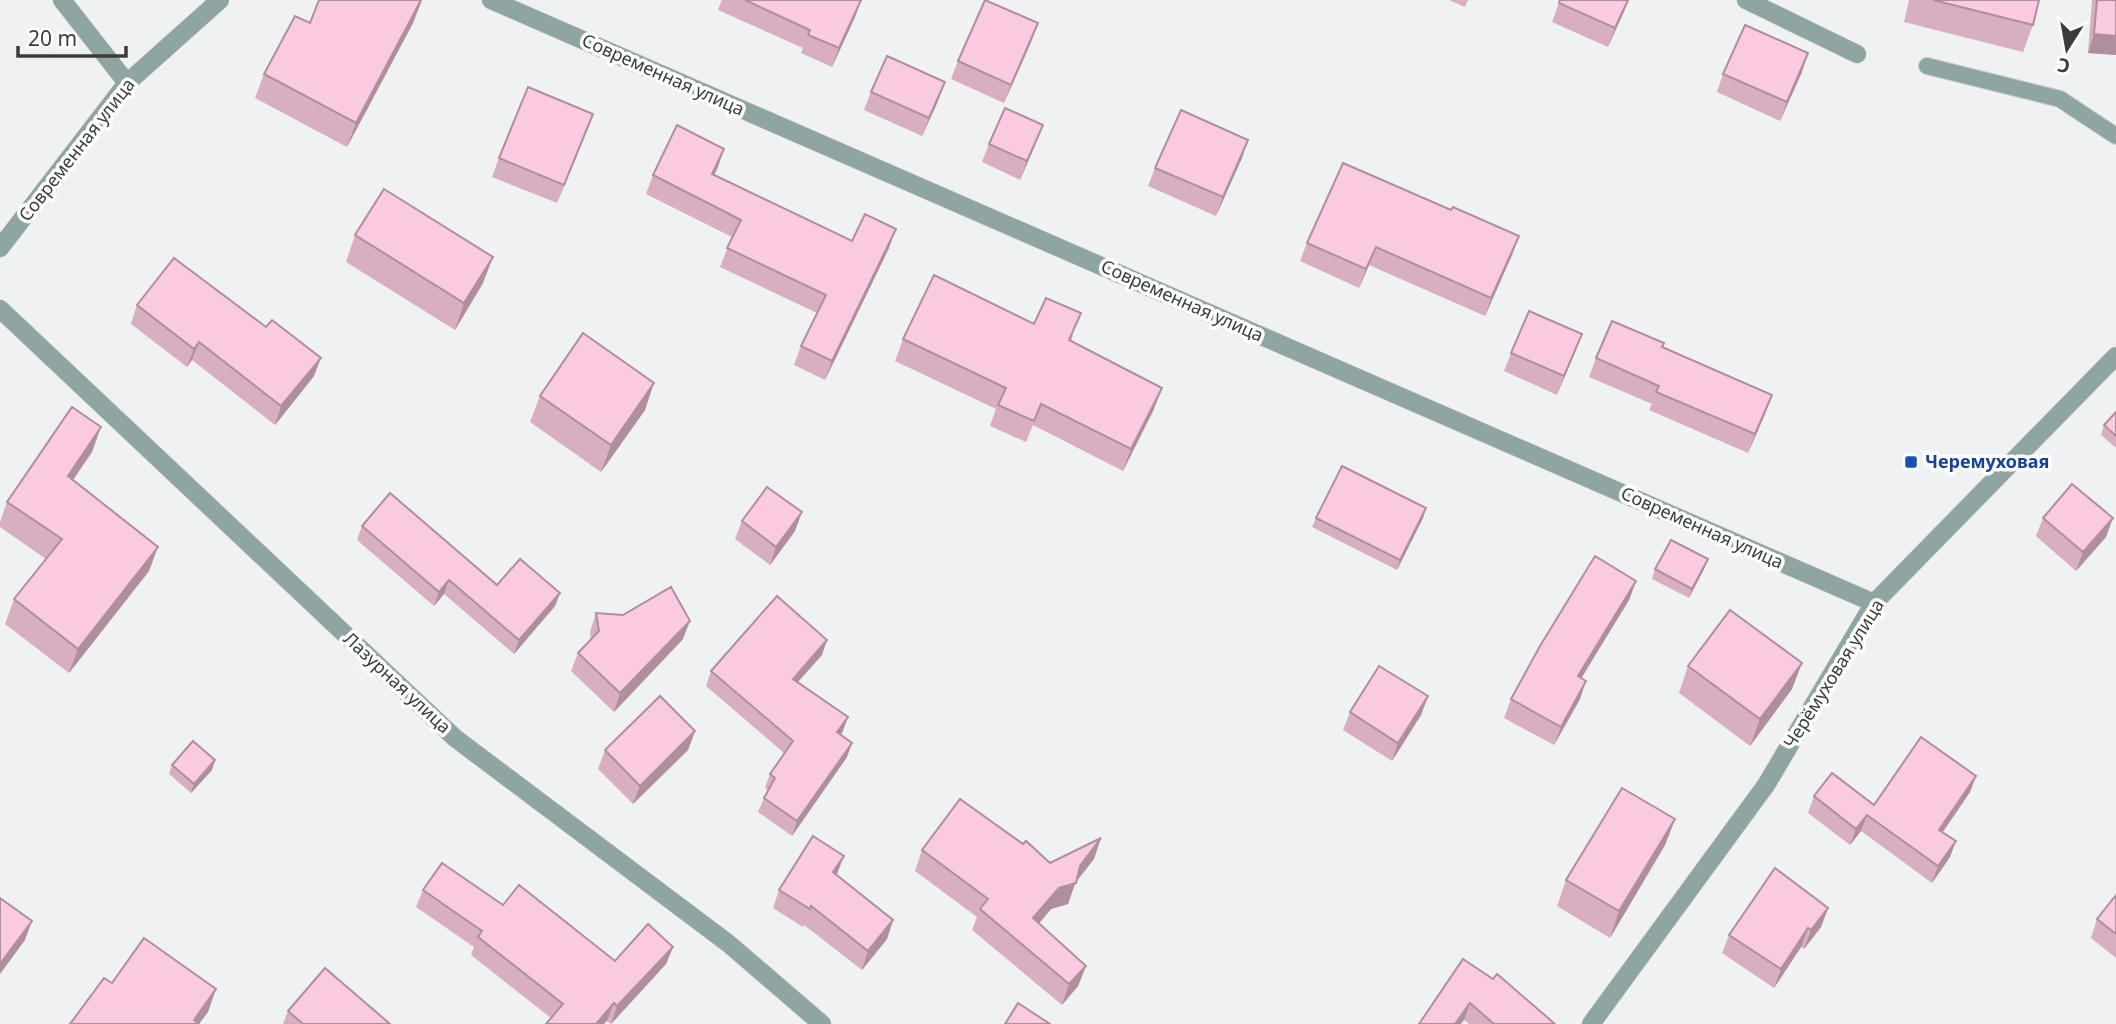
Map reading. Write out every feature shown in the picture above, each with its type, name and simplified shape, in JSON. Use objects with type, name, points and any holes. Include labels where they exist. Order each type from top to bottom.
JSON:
[{"type":"street","points":[[62,0],[127,83]]},
{"type":"street","name":"Современная улица","points":[[0,248],[127,83],[220,0]]},
{"type":"street","name":"Современная улица","points":[[491,0],[1874,603]]},
{"type":"street","points":[[1746,0],[1857,54]]},
{"type":"street","name":"Лазурная улица","points":[[0,309],[456,737],[729,943],[822,1024]]},
{"type":"street","name":"Черёмуховая улица","points":[[1591,1024],[1766,785],[1874,603],[2116,356]]},
{"type":"lane","points":[[1927,66],[2060,99],[2116,136]]},
{"type":"building","points":[[319,0],[421,0],[356,123],[264,74],[295,16],[310,23]]},
{"type":"building","points":[[745,0],[861,0],[839,48],[808,35],[810,30]]},
{"type":"building","points":[[985,0],[1038,23],[1011,85],[958,61]]},
{"type":"building","points":[[1560,0],[1628,0],[1615,28],[1559,3]]},
{"type":"building","points":[[1933,0],[2039,0],[2033,25]]},
{"type":"building","points":[[2097,0],[2116,0],[2116,36],[2094,34]]},
{"type":"building","points":[[1745,25],[1808,53],[1787,102],[1723,74]]},
{"type":"building","points":[[887,56],[945,82],[929,118],[871,92]]},
{"type":"building","points":[[528,87],[593,114],[564,185],[499,158]]},
{"type":"building","points":[[1005,108],[1043,125],[1027,161],[989,144]]},
{"type":"building","points":[[1181,110],[1248,140],[1223,197],[1155,168]]},
{"type":"building","points":[[677,125],[724,149],[712,174],[852,241],[865,214],[896,229],[832,361],[801,346],[826,295],[727,248],[741,220],[653,175]]},
{"type":"building","points":[[1343,163],[1519,236],[1491,298],[1376,247],[1366,269],[1307,243]]},
{"type":"building","points":[[384,189],[493,257],[464,303],[355,235]]},
{"type":"building","points":[[174,258],[266,327],[272,320],[321,358],[281,406],[199,342],[194,349],[137,305]]},
{"type":"building","points":[[934,275],[1034,324],[1046,298],[1081,313],[1069,340],[1162,388],[1131,449],[1041,404],[1034,421],[998,405],[1006,388],[903,339]]},
{"type":"building","points":[[1529,311],[1582,334],[1564,376],[1511,353]]},
{"type":"building","points":[[1612,321],[1664,343],[1662,347],[1772,395],[1755,434],[1656,392],[1659,386],[1596,358]]},
{"type":"building","points":[[583,333],[654,383],[611,445],[540,396]]},
{"type":"building","points":[[72,407],[101,427],[68,476],[158,547],[78,649],[14,599],[62,539],[7,502]]},
{"type":"building","points":[[2116,412],[2116,436],[2104,425]]},
{"type":"building","points":[[1342,466],[1426,508],[1400,560],[1316,518]]},
{"type":"building","points":[[2072,484],[2113,518],[2083,552],[2043,518]]},
{"type":"building","points":[[767,487],[802,512],[776,547],[742,521]]},
{"type":"building","points":[[390,493],[497,585],[520,559],[560,593],[519,640],[449,580],[439,592],[362,526]]},
{"type":"building","points":[[1671,540],[1708,559],[1692,589],[1655,569]]},
{"type":"building","points":[[1595,556],[1636,581],[1578,676],[1586,681],[1561,727],[1511,699]]},
{"type":"building","points":[[671,587],[690,621],[620,693],[578,653],[599,631],[596,613],[623,615]]},
{"type":"building","points":[[777,596],[827,640],[793,679],[848,717],[837,732],[852,743],[797,821],[764,798],[775,778],[770,774],[793,741],[711,671]]},
{"type":"building","points":[[1730,610],[1802,663],[1760,719],[1688,666]]},
{"type":"building","points":[[1379,666],[1428,696],[1398,743],[1350,712]]},
{"type":"building","points":[[660,696],[695,731],[640,786],[605,750]]},
{"type":"building","points":[[1921,737],[1976,776],[1939,830],[1956,841],[1938,866],[1867,815],[1856,829],[1814,796],[1832,773],[1874,805]]},
{"type":"building","points":[[193,741],[215,760],[194,784],[172,765]]},
{"type":"building","points":[[1622,788],[1675,819],[1619,911],[1566,880]]},
{"type":"building","points":[[960,799],[1023,844],[1026,841],[1050,863],[1101,838],[1080,866],[1076,883],[1059,888],[1033,918],[1086,966],[1069,984],[980,909],[988,899],[922,850]]},
{"type":"building","points":[[813,836],[844,856],[833,872],[893,920],[868,951],[811,906],[810,909],[779,890]]},
{"type":"building","points":[[442,863],[503,905],[519,885],[615,961],[648,924],[673,947],[617,1006],[614,1003],[596,1024],[546,1024],[563,1004],[478,937],[482,931],[423,890]]},
{"type":"building","points":[[1775,868],[1828,908],[1811,930],[1808,928],[1781,969],[1729,935]]},
{"type":"building","points":[[2116,895],[2116,934],[2097,919]]},
{"type":"building","points":[[0,898],[32,921],[0,964]]},
{"type":"building","points":[[144,938],[216,989],[194,1020],[199,1024],[70,1024],[104,978],[112,983]]},
{"type":"building","points":[[1463,959],[1493,979],[1497,974],[1555,1024],[1494,1024],[1470,1003],[1455,1024],[1419,1024]]},
{"type":"building","points":[[325,968],[390,1024],[303,1024],[288,1011]]},
{"type":"building","points":[[1018,1003],[1050,1024],[1005,1024]]},
{"type":"place","name":"Черемуховая","points":[[1911,462]]}]
